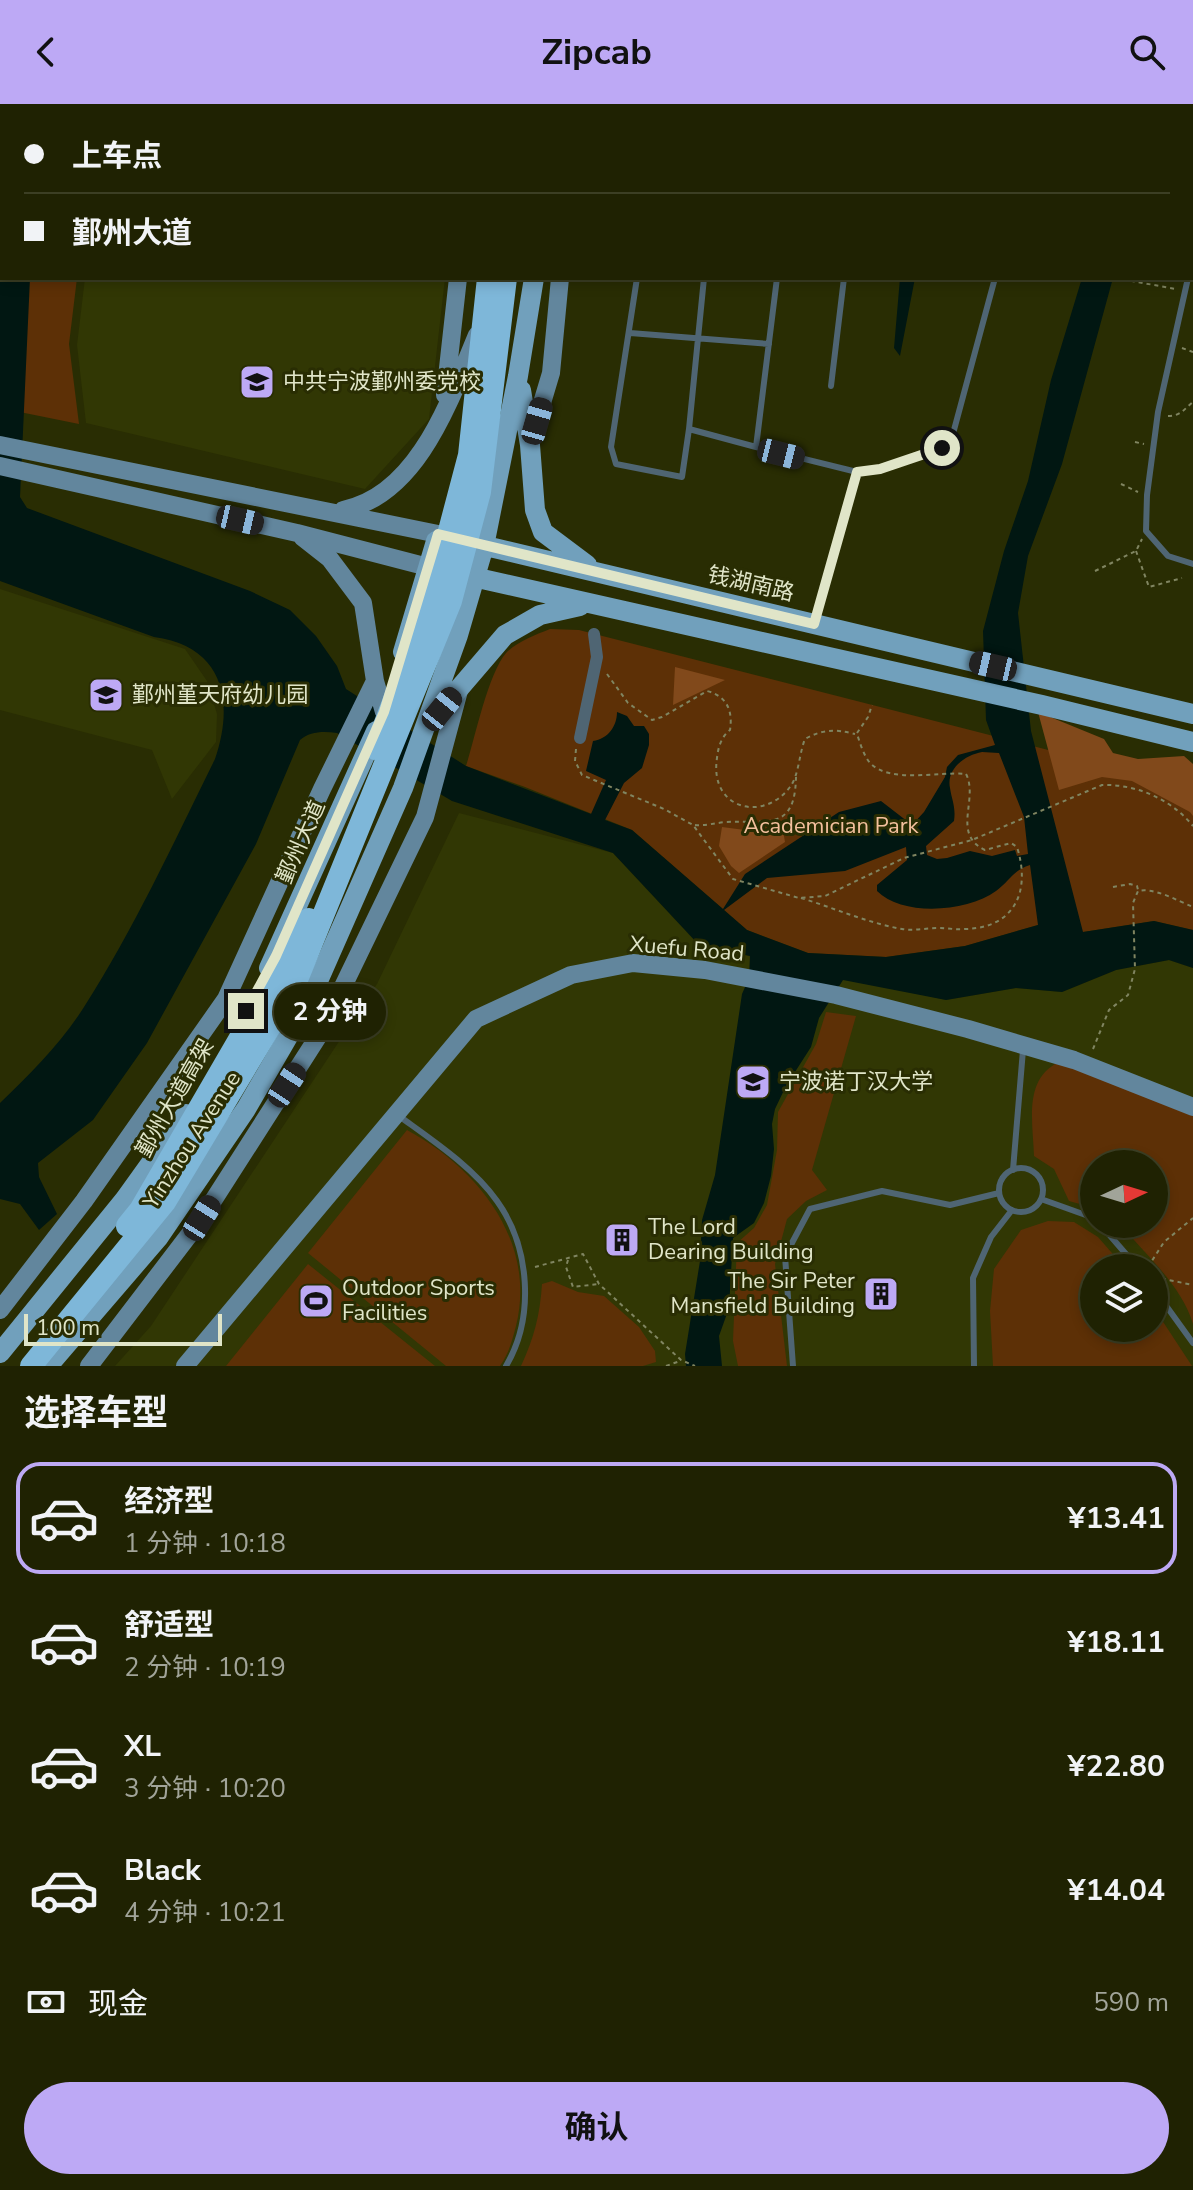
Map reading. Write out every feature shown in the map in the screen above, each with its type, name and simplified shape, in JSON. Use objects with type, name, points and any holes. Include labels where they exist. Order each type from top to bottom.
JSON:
[{"type":"highway","name":"鄞州大道高架","points":[[14,1366],[140,1210],[310,918],[427,614],[469,455],[486,280]]},
{"type":"highway","name":"Yinzhou Avenue","points":[[31,1366],[165,1202],[294,987],[451,601],[480,492],[506,280]]},
{"type":"main road","name":"鄞州大道","points":[[0,1353],[125,1199],[201,1092],[276,956],[384,712],[469,425],[486,280]]},
{"type":"main road","name":"Yinzhou Avenue","points":[[48,1366],[158,1238],[246,1109],[311,997],[403,788],[458,635],[484,546],[534,280]]},
{"type":"main road","points":[[518,376],[530,445],[535,510],[543,532],[600,574]]},
{"type":"main road","name":"钱湖南路","points":[[438,534],[1193,714]]},
{"type":"main road","points":[[428,567],[1193,742]]},
{"type":"main road","points":[[423,732],[505,635],[540,615],[589,605]]},
{"type":"street","points":[[443,416],[458,280]]},
{"type":"street","points":[[530,445],[551,373],[560,280]]},
{"type":"street","points":[[336,511],[361,506],[405,475],[443,416],[478,332]]},
{"type":"street","points":[[0,445],[438,534]]},
{"type":"street","points":[[0,466],[297,533],[428,567]]},
{"type":"street","points":[[297,533],[330,559],[363,603],[375,681],[384,712]]},
{"type":"street","points":[[580,738],[597,657],[594,634]]},
{"type":"street","points":[[0,1310],[84,1201],[226,999],[375,681]]},
{"type":"street","points":[[89,1366],[202,1218],[321,1032],[425,817],[461,686]]},
{"type":"street","name":"Xuefu Road","points":[[185,1366],[476,1019],[571,975],[633,963],[705,970],[836,995],[1023,1045],[1088,1066],[1193,1107]]},
{"type":"lane","points":[[637,280],[611,447],[616,464],[682,477],[704,280]]},
{"type":"lane","points":[[756,447],[777,280]]},
{"type":"lane","points":[[831,386],[844,280]]},
{"type":"lane","points":[[689,429],[857,472],[880,469],[942,448],[954,430],[994,280]]},
{"type":"lane","points":[[1188,280],[1157,416],[1147,495],[1146,531],[1168,556],[1193,564]]},
{"type":"lane","points":[[630,333],[769,344]]},
{"type":"lane","points":[[814,624],[857,472]]},
{"type":"lane","points":[[1013,1170],[1023,1045]]},
{"type":"lane","points":[[397,1114],[467,1170],[499,1203],[514,1237],[524,1270],[524,1306],[512,1355],[506,1366]]},
{"type":"lane","points":[[1013,1170],[1033,1172],[1040,1179],[1043,1189],[1041,1199],[1029,1211],[1012,1210],[1001,1200],[999,1193],[1005,1175],[1013,1170]]},
{"type":"lane","points":[[793,1366],[785,1256],[810,1209],[882,1191],[950,1205],[999,1193]]},
{"type":"lane","points":[[1041,1199],[1080,1213]]},
{"type":"lane","points":[[974,1366],[973,1278],[991,1237],[1012,1210]]},
{"type":"lane","points":[[1112,1238],[1126,1254]]},
{"type":"lane","points":[[1168,1308],[1193,1343]]},
{"type":"path","points":[[1127,280],[1185,290]]},
{"type":"path","points":[[1157,416],[1175,416],[1193,402]]},
{"type":"path","points":[[1121,484],[1147,495]]},
{"type":"path","points":[[1095,571],[1136,551],[1146,531]]},
{"type":"path","points":[[1136,551],[1149,587],[1182,578]]},
{"type":"path","points":[[593,677],[605,672],[628,703],[652,720],[707,691],[717,693],[725,700],[732,717],[717,753],[715,777],[718,788],[739,805],[754,808],[765,804],[790,788],[797,773]]},
{"type":"path","points":[[857,734],[872,705]]},
{"type":"path","points":[[731,723],[738,724]]},
{"type":"path","points":[[580,738],[575,761],[582,775],[693,825],[729,822],[755,824],[780,819],[794,802],[805,739],[830,729],[857,734]]},
{"type":"path","points":[[693,825],[725,871],[739,881],[757,887],[905,929],[976,928],[1000,919],[1017,903],[1023,878],[1019,853],[1011,843],[985,850],[972,840],[966,816],[971,786],[966,774],[916,776],[882,771],[870,763],[857,734]]},
{"type":"path","points":[[799,898],[825,896],[904,858],[972,840],[1102,785],[1120,785],[1153,796],[1184,816],[1193,826]]},
{"type":"path","points":[[1088,1066],[1109,1010],[1128,995],[1135,969],[1133,903],[1137,886],[1113,887]]},
{"type":"path","points":[[1138,891],[1144,889],[1193,907]]},
{"type":"path","points":[[1157,1254],[1164,1242],[1193,1218]]},
{"type":"path","points":[[524,1270],[583,1254],[599,1284],[681,1360],[695,1366]]},
{"type":"path","points":[[568,1258],[566,1267],[573,1287],[599,1284]]},
{"type":"path","points":[[1168,1280],[1193,1285]]},
{"type":"path","points":[[666,1366],[681,1360]]},
{"type":"shaded area","name":"中共宁波鄞州委党校","points":[[85,280],[445,280],[429,419],[365,489],[86,423],[77,345]]},
{"type":"shaded area","name":"鄞州堇天府幼儿园","points":[[0,589],[185,649],[207,681],[217,714],[216,742],[172,799],[152,750],[0,710]]},
{"type":"shaded area","points":[[675,667],[725,680],[673,705]]},
{"type":"shaded area","points":[[1038,712],[1104,739],[1113,753],[1138,759],[1184,756],[1193,764],[1193,816],[1132,781],[1102,777],[1059,790]]},
{"type":"shaded area","name":"宁波诺丁汉大学","points":[[459,813],[613,853],[699,945],[946,1000],[1016,988],[1062,992],[1116,970],[1169,960],[1193,968],[1193,1366],[115,1366],[151,1326],[377,984]]},
{"type":"shaded area","points":[[782,825],[785,842],[739,873],[719,846],[722,827],[760,832]]},
{"type":"green space","points":[[0,280],[77,280],[69,344],[79,424],[0,408]]},
{"type":"green space","name":"Academician Park","points":[[550,629],[579,630],[1193,787],[1193,930],[1154,921],[1083,932],[1038,925],[965,946],[886,957],[808,953],[747,930],[632,830],[466,766],[499,663],[516,645]]},
{"type":"green space","points":[[826,1012],[856,1016],[812,1170],[827,1190],[806,1201],[787,1219],[775,1264],[787,1366],[738,1366],[733,1341],[737,1243],[754,1228],[767,1205],[777,1150],[778,1112],[816,1044]]},
{"type":"green space","points":[[1059,1062],[1193,1116],[1193,1324],[1188,1310],[1168,1279],[1168,1254],[1147,1254],[1132,1238],[1168,1238],[1168,1150],[1080,1150],[1080,1204],[1069,1201],[1054,1169],[1034,1156],[1032,1116],[1035,1090],[1048,1070]]},
{"type":"green space","points":[[407,1130],[457,1165],[478,1187],[496,1211],[509,1237],[518,1265],[520,1295],[513,1337],[500,1366],[446,1366],[308,1253]]},
{"type":"green space","points":[[1048,1221],[1074,1222],[1080,1226],[1080,1238],[1099,1238],[1113,1254],[1080,1254],[1080,1342],[1168,1342],[1168,1329],[1192,1366],[993,1366],[990,1311],[994,1269],[1021,1230]]},
{"type":"green space","name":"Outdoor Sports Facilities","points":[[308,1264],[435,1366],[226,1366]]},
{"type":"green space","points":[[552,1281],[578,1292],[604,1296],[639,1327],[655,1351],[656,1362],[643,1366],[521,1366],[536,1326],[542,1284]]},
{"type":"water","points":[[0,280],[30,280],[20,497],[27,508],[250,591],[290,610],[316,636],[337,666],[346,689],[466,766],[591,814],[606,780],[586,771],[593,741],[611,731],[617,712],[627,716],[634,726],[644,726],[649,734],[649,745],[642,768],[624,783],[605,820],[632,830],[723,909],[745,874],[839,812],[881,801],[912,825],[924,812],[945,777],[947,767],[958,755],[995,745],[986,720],[983,631],[1004,551],[1028,481],[1051,380],[1081,280],[1112,280],[1062,464],[1028,556],[1018,613],[1031,731],[1083,932],[1154,921],[1193,930],[1193,968],[1169,960],[1116,970],[1062,992],[1016,988],[946,1000],[843,980],[819,1018],[811,1047],[775,1109],[771,1176],[764,1203],[754,1223],[733,1238],[729,1308],[719,1336],[722,1366],[686,1366],[685,1354],[700,1261],[702,1220],[715,1175],[742,994],[749,978],[750,956],[699,945],[613,853],[452,801],[337,733],[313,733],[300,740],[256,844],[147,1043],[93,1120],[38,1163],[39,1177],[57,1214],[39,1230],[20,1204],[0,1199],[0,1103],[66,1033],[84,1007],[153,885],[215,759],[221,737],[223,697],[209,664],[177,642],[154,637],[0,581]],"holes":[[[982,752],[999,753],[1024,817],[1028,854],[1017,856],[1015,850],[992,856],[970,851],[937,859],[927,855],[926,846],[954,821],[950,788],[954,769],[969,756]],[[906,847],[907,860],[877,885],[877,891],[902,905],[935,909],[969,904],[984,898],[1030,865],[1038,925],[965,946],[886,957],[808,953],[747,930],[724,910],[767,878],[845,871]]]},
{"type":"water","points":[[900,280],[915,280],[900,356],[894,348]]},
{"type":"place","name":"中共宁波鄞州委党校","points":[[257,382]]},
{"type":"place","name":"鄞州堇天府幼儿园","points":[[106,695]]},
{"type":"place","name":"宁波诺丁汉大学","points":[[753,1082]]},
{"type":"place","name":"The Lord Dearing Building","points":[[622,1240]]},
{"type":"place","name":"The Sir Peter Mansfield Building","points":[[881,1294]]},
{"type":"place","name":"Outdoor Sports Facilities","points":[[316,1301]]},
{"type":"route","points":[[246,1011],[276,956],[384,712],[438,534],[814,624],[857,472],[880,469],[942,448]]}]
